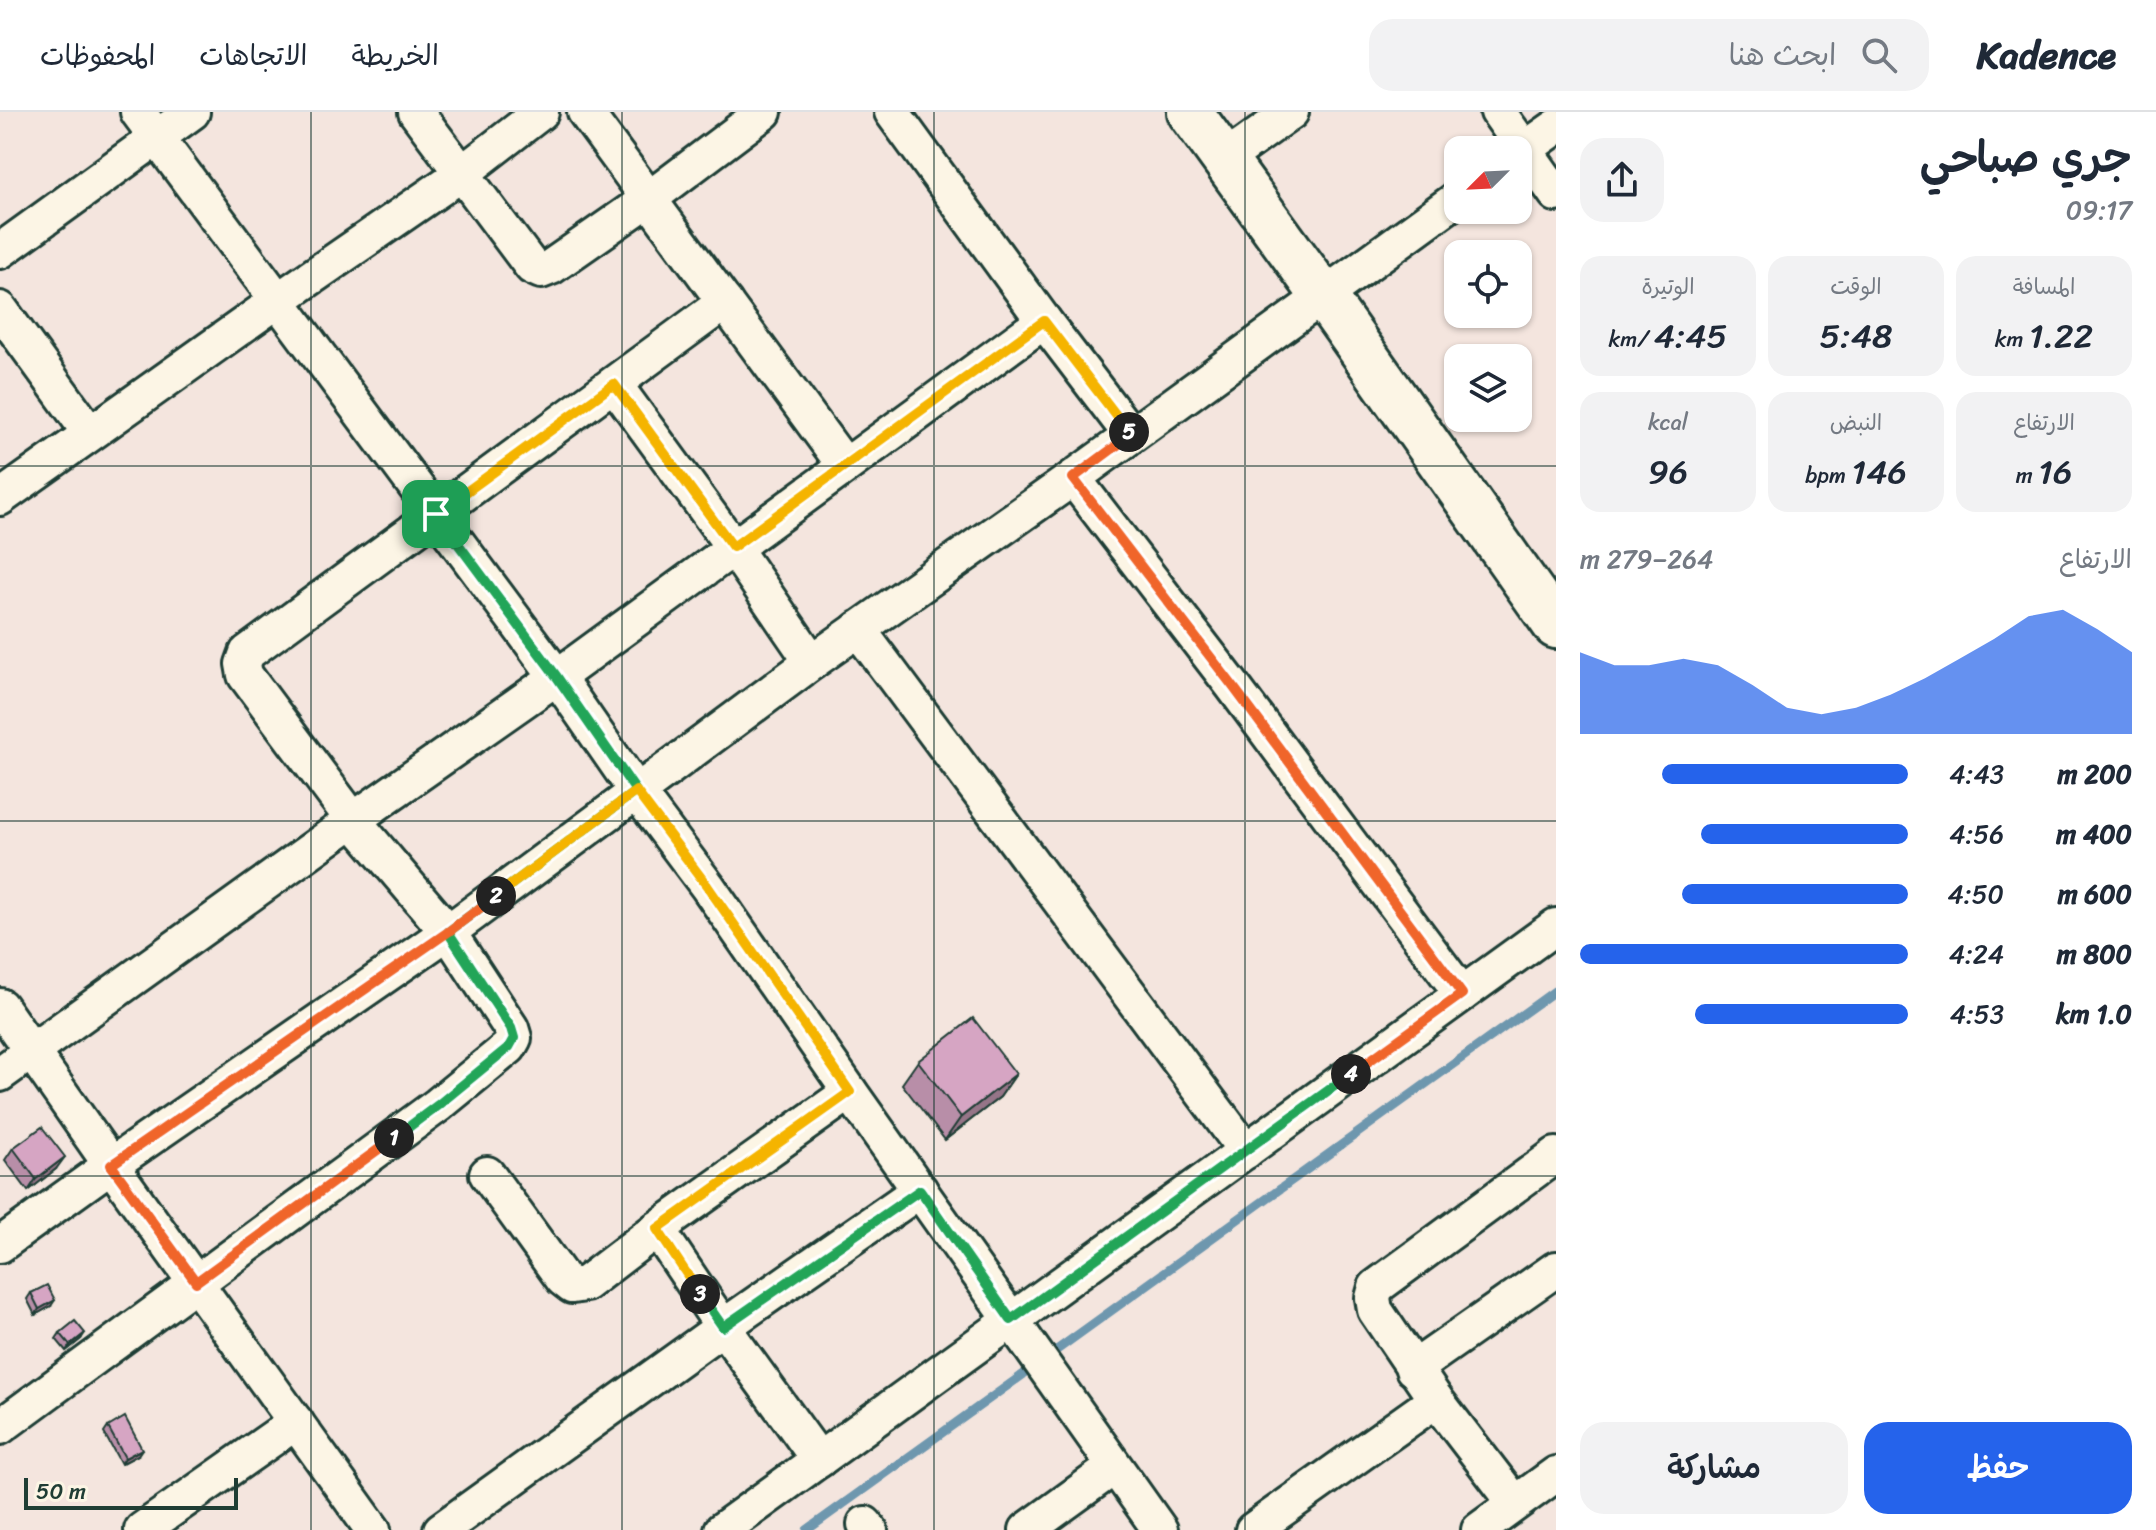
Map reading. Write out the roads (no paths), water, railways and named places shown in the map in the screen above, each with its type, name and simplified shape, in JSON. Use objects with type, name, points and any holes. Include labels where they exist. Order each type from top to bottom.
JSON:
[{"type":"street","points":[[0,251],[147,125],[192,112]]},
{"type":"street","points":[[416,112],[532,267],[541,271],[650,198],[764,112]]},
{"type":"street","points":[[0,498],[461,174],[541,112]]},
{"type":"street","points":[[585,112],[845,466]]},
{"type":"street","points":[[892,112],[1131,435]]},
{"type":"street","points":[[1190,112],[1556,626]]},
{"type":"street","points":[[1224,160],[1291,112]]},
{"type":"street","points":[[1498,112],[1512,136]]},
{"type":"street","points":[[147,125],[557,677],[1160,1530]]},
{"type":"street","points":[[1532,144],[1556,127]]},
{"type":"street","points":[[1532,165],[1556,194]]},
{"type":"street","points":[[0,1245],[448,932],[812,662],[1073,478],[1444,208]]},
{"type":"street","points":[[0,1427],[438,1105],[509,1047],[514,1038],[511,1028],[448,932],[353,820],[245,675],[243,664],[247,653],[725,302]]},
{"type":"street","points":[[0,309],[90,433]]},
{"type":"street","points":[[0,1074],[557,677],[1044,321]]},
{"type":"street","points":[[614,384],[812,662]]},
{"type":"street","points":[[1073,478],[1462,994]]},
{"type":"street","points":[[858,629],[1246,1151]]},
{"type":"street","points":[[722,1530],[1556,926]]},
{"type":"street","points":[[0,1006],[373,1530]]},
{"type":"street","points":[[487,1174],[563,1279],[572,1286],[585,1284],[850,1092]]},
{"type":"street","points":[[1515,1503],[1413,1369],[1375,1310],[1373,1298],[1376,1287],[1556,1155]]},
{"type":"street","points":[[441,1530],[920,1190]]},
{"type":"street","points":[[657,1229],[819,1460]]},
{"type":"street","points":[[1413,1369],[1556,1269]]},
{"type":"street","points":[[1253,1530],[1436,1400]]},
{"type":"street","points":[[142,1530],[296,1422]]},
{"type":"street","points":[[1027,1530],[1114,1467]]},
{"type":"street","points":[[1479,1530],[1556,1474]]},
{"type":"waterway","points":[[1047,1357],[1556,990]]},
{"type":"waterway","points":[[807,1530],[1035,1366]]}]
